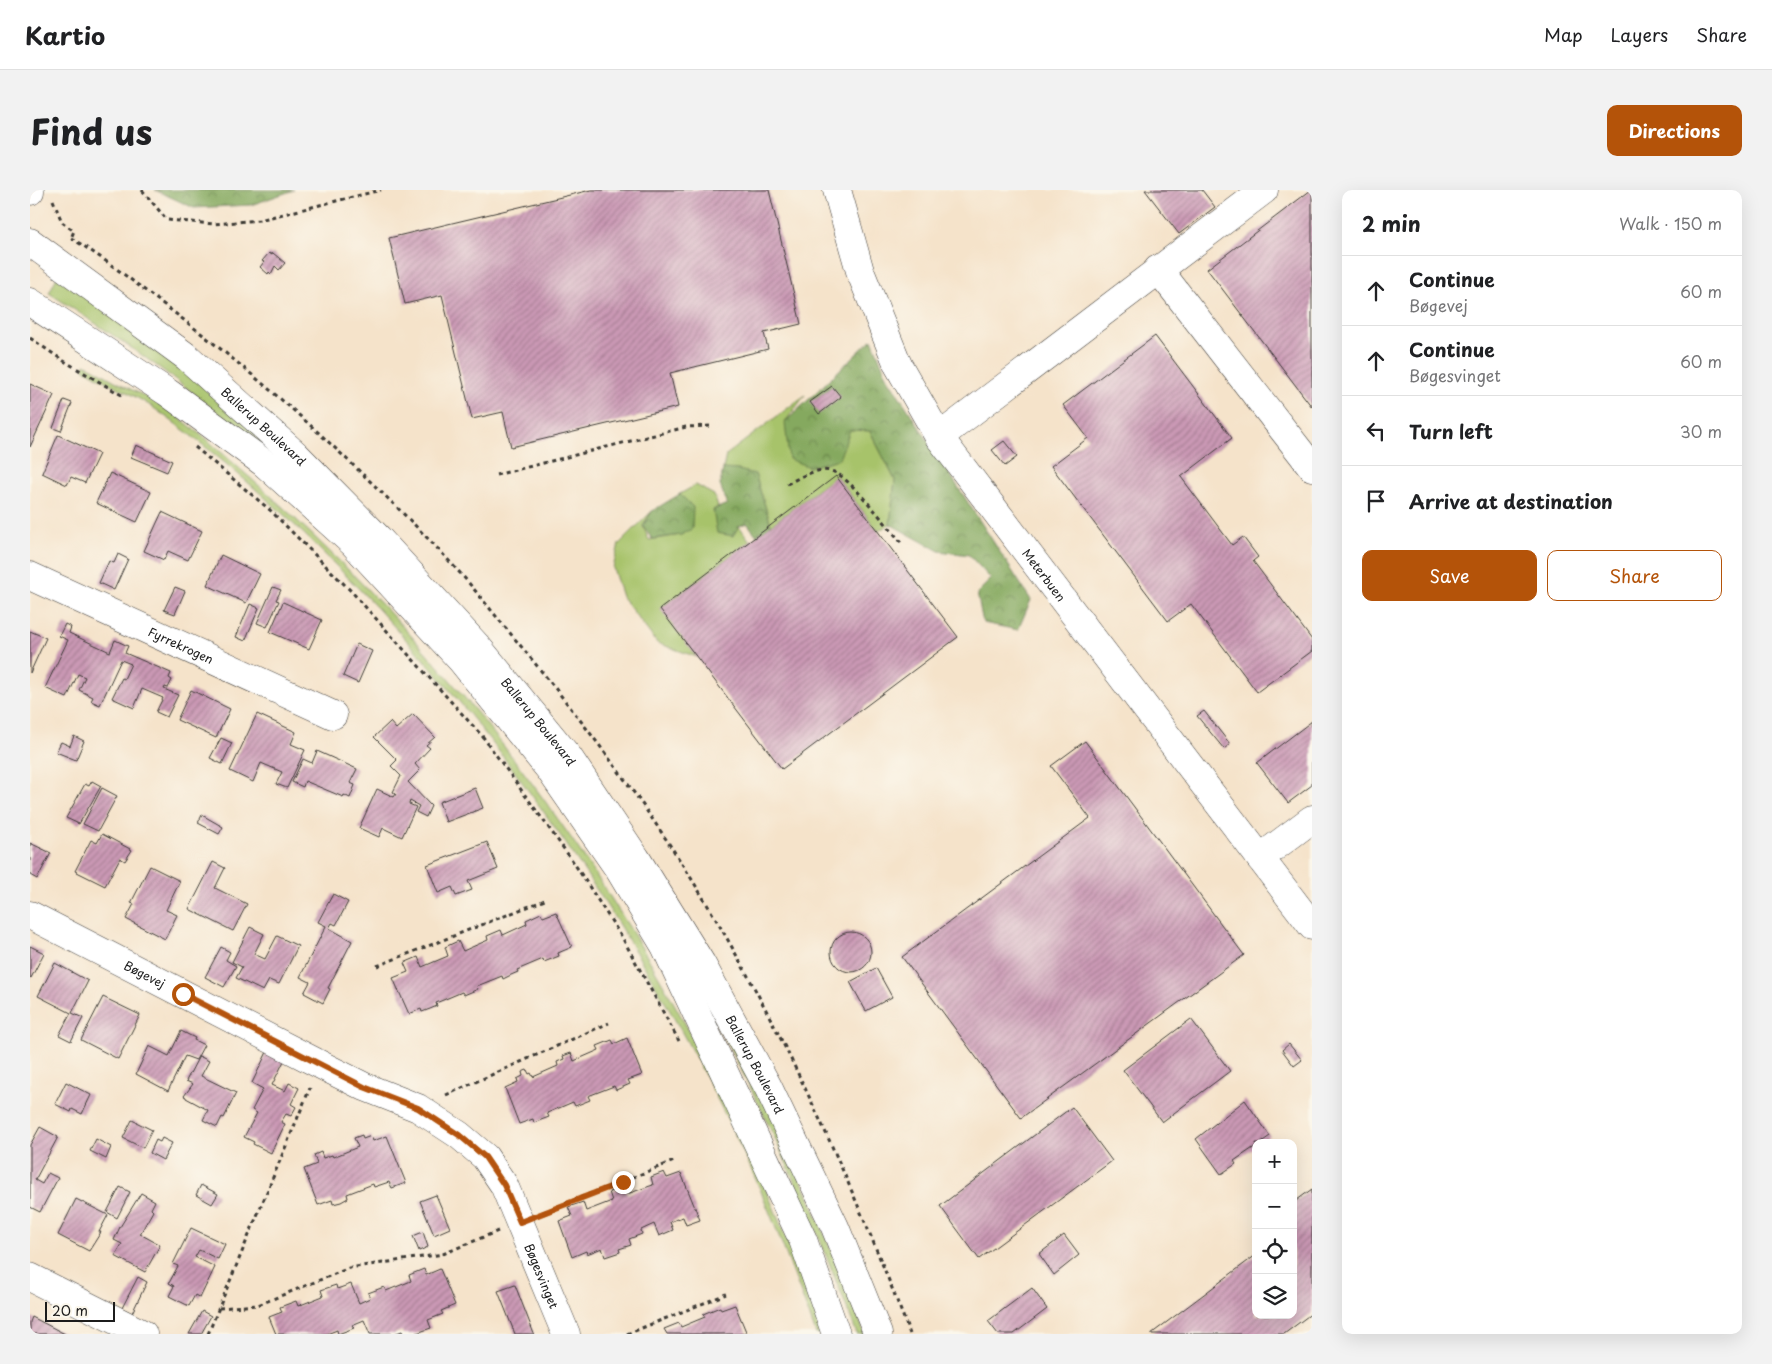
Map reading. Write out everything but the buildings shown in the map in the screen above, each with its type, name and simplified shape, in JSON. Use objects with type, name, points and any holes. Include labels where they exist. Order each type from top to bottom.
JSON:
[{"type":"street","name":"Meterbuen","points":[[837,190],[860,271],[898,365],[939,437],[1312,926]]},
{"type":"street","points":[[939,437],[1264,190]]},
{"type":"street","name":"Ballerup Boulevard","points":[[30,242],[187,357],[296,455],[378,538],[476,645],[569,758],[636,858],[701,963],[768,1087],[835,1227],[878,1334]]},
{"type":"street","points":[[1158,269],[1312,467]]},
{"type":"street","name":"Ballerup Boulevard","points":[[30,302],[167,392],[264,463],[353,543],[462,660],[550,770],[620,871],[665,946],[803,1240],[836,1334]]},
{"type":"street","name":"Fyrrekrogen","points":[[30,576],[332,716]]},
{"type":"street","points":[[1260,858],[1312,819]]},
{"type":"street","name":"Bøgevej","points":[[30,915],[364,1087]]},
{"type":"street","name":"Bøgesvinget","points":[[364,1087],[418,1108],[459,1135],[485,1157],[504,1185],[566,1334]]},
{"type":"street","points":[[30,1277],[143,1334]]},
{"type":"path","points":[[142,190],[168,220],[214,224],[259,220],[382,190]]},
{"type":"path","points":[[37,193],[62,222],[74,231],[70,238]]},
{"type":"path","points":[[30,338],[64,361],[133,401]]},
{"type":"path","points":[[496,475],[686,427],[710,426]]},
{"type":"path","points":[[190,442],[270,510],[351,591],[483,737],[572,860],[623,939],[683,1048]]},
{"type":"path","points":[[787,484],[808,473],[836,472],[861,496],[901,542]]},
{"type":"path","points":[[377,966],[546,900]]},
{"type":"path","points":[[418,1108],[609,1023]]},
{"type":"path","points":[[208,1334],[320,1064]]},
{"type":"path","points":[[219,1308],[258,1305],[349,1268],[443,1254],[674,1161]]},
{"type":"path","points":[[627,1334],[726,1294]]},
{"type":"green space","points":[[155,190],[294,190],[251,205],[194,208]]},
{"type":"green space","points":[[57,277],[156,349],[251,427],[340,510],[425,598],[505,690],[579,788],[648,889],[711,994],[774,1119],[830,1247],[865,1334],[857,1334],[793,1178],[739,1064],[719,1027],[668,937],[613,849],[553,764],[489,682],[421,604],[349,529],[273,459],[193,393],[104,329],[49,293]]},
{"type":"green space","points":[[872,339],[887,377],[1031,600],[1018,630],[983,623],[977,593],[991,579],[969,555],[939,551],[890,524],[895,480],[870,431],[850,430],[839,459],[809,467],[789,459],[785,422]]},
{"type":"green space","points":[[85,364],[172,412],[198,432],[271,496],[312,534],[404,628],[481,717],[552,811],[618,910],[679,1012],[733,1117],[781,1225],[822,1334],[816,1334],[775,1225],[749,1164],[713,1091],[661,995],[566,843],[495,747],[458,700],[379,610],[301,531],[246,480],[188,433],[149,405],[83,368]]},
{"type":"green space","points":[[805,395],[785,422],[870,431],[895,480],[890,524],[878,531],[836,476],[771,525],[755,474],[723,469],[726,455]]},
{"type":"green space","points":[[723,469],[755,474],[771,525],[757,536],[747,523],[739,526],[733,536],[717,533],[713,510],[727,504],[720,485]]},
{"type":"green space","points":[[696,485],[714,495],[718,507],[713,510],[739,526],[750,541],[661,608],[697,657],[657,643],[622,597],[613,568],[619,544],[652,511],[643,526],[649,540],[681,535],[678,495]]},
{"type":"green space","points":[[680,494],[693,507],[692,529],[681,535],[652,539],[643,526],[652,511]]},
{"type":"route","points":[[183,994],[364,1087],[418,1108],[459,1135],[485,1157],[504,1185],[520,1222],[623,1182]]}]
